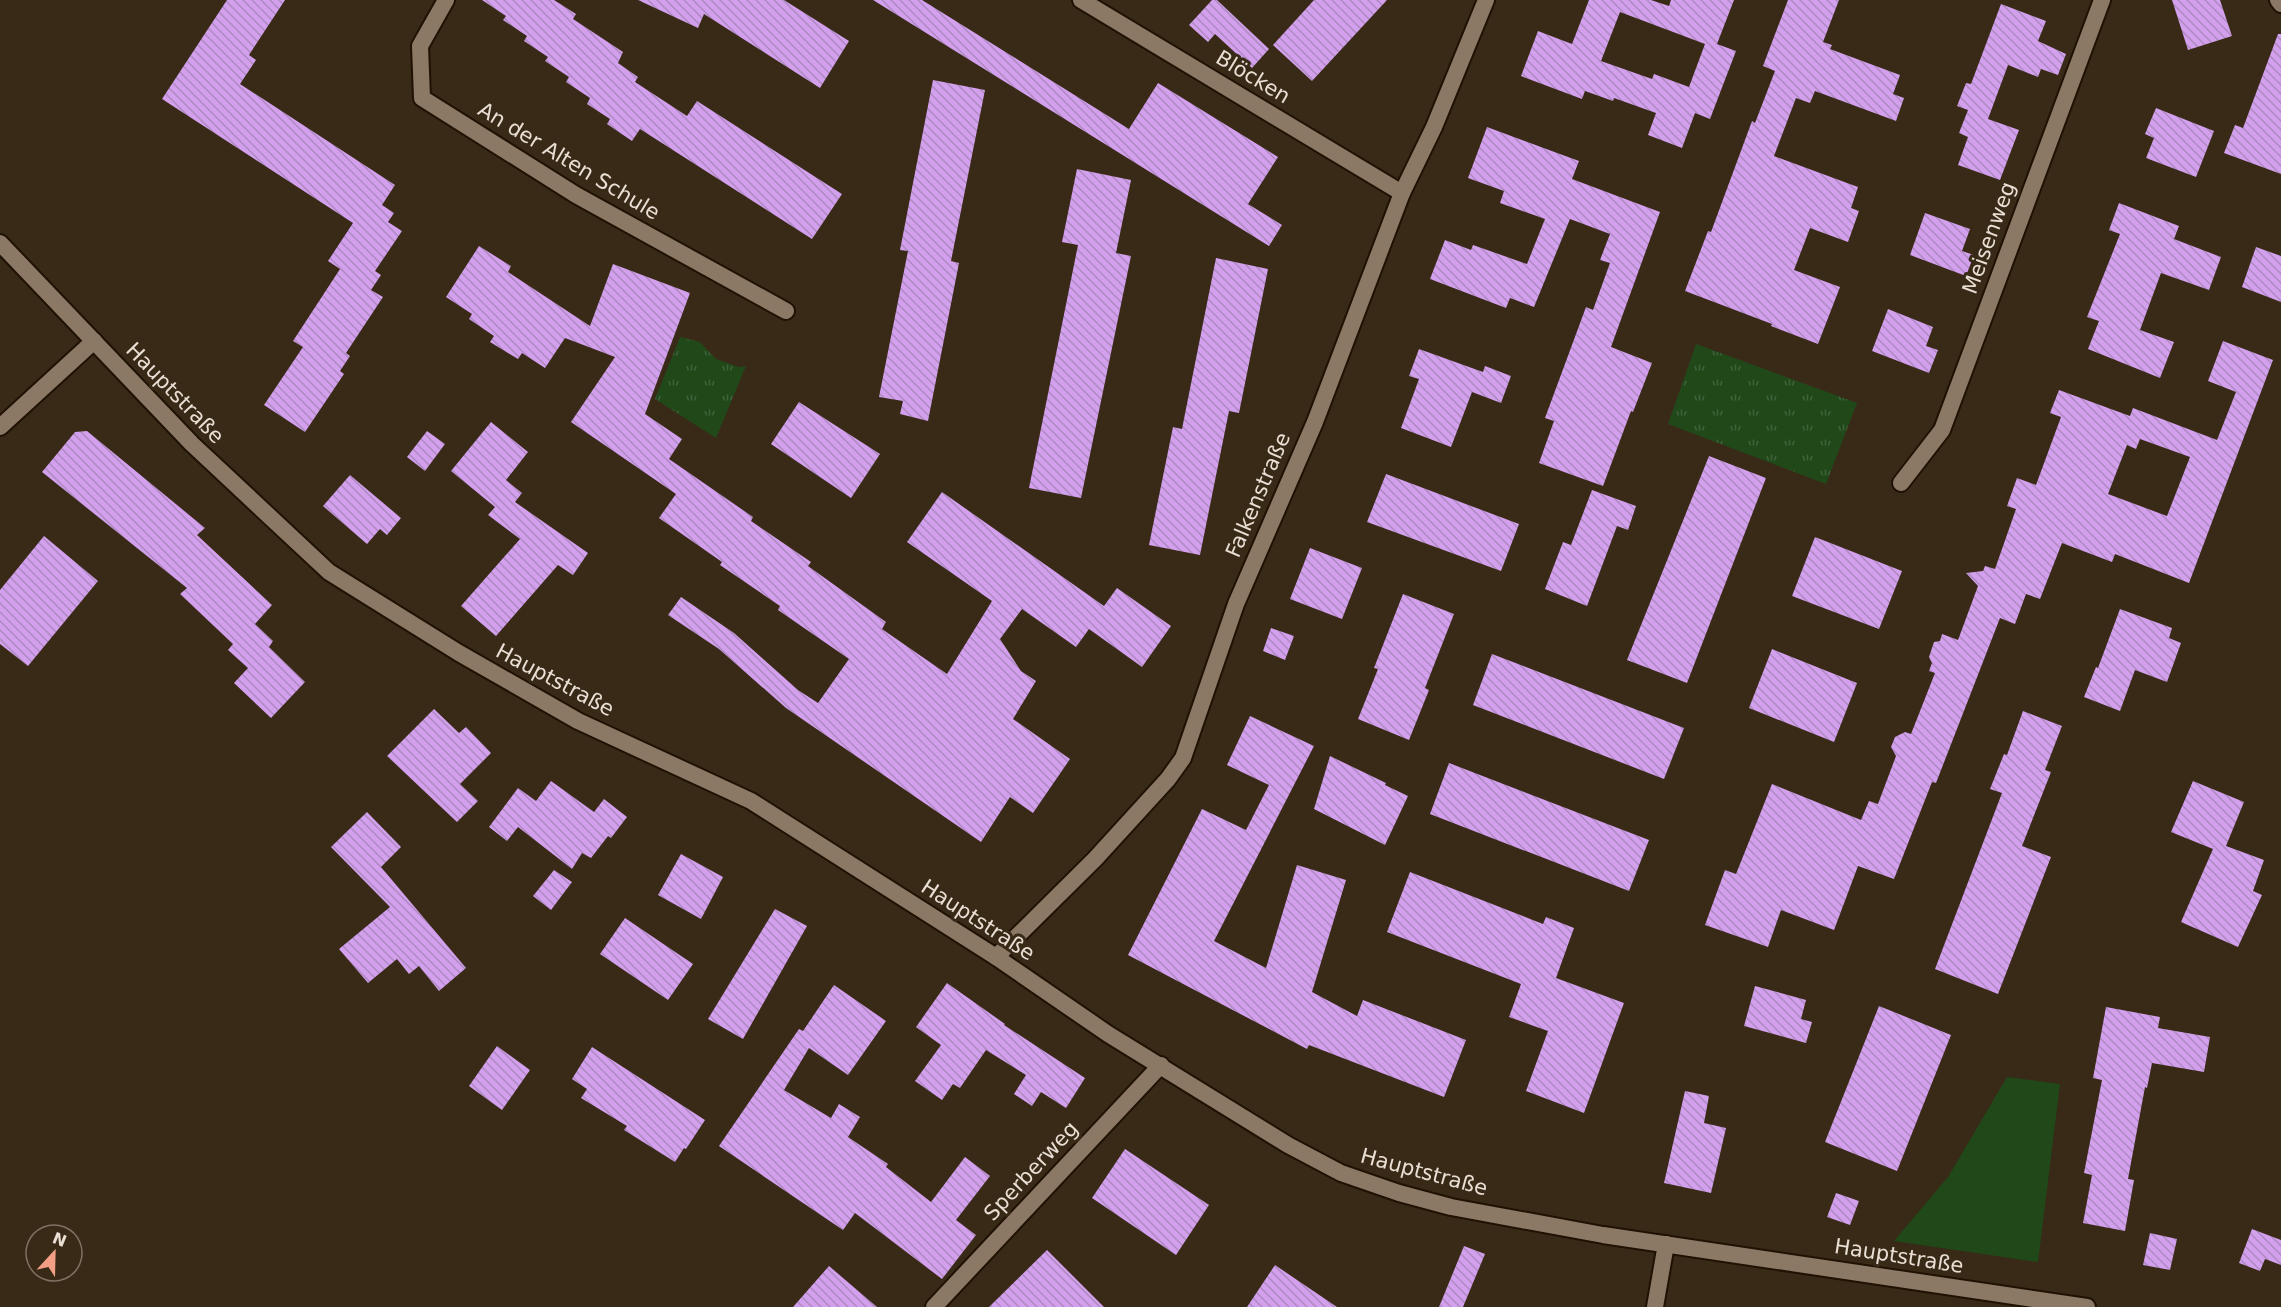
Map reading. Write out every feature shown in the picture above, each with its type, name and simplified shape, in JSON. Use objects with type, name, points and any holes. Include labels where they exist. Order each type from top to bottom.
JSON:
[{"type":"street","name":"An der Alten Schule","points":[[446,0],[420,46],[422,98],[576,195],[786,311]]},
{"type":"street","name":"Blöcken","points":[[1081,0],[1402,193]]},
{"type":"street","name":"Falkenstraße","points":[[996,957],[1095,859],[1168,779],[1183,758],[1236,604],[1315,422],[1402,193],[1434,128],[1486,0]]},
{"type":"street","name":"Meisenweg","points":[[1901,483],[1942,430],[2102,0]]},
{"type":"street","points":[[2278,0],[2281,4]]},
{"type":"street","name":"Hauptstraße","points":[[0,243],[192,444],[329,572],[459,653],[578,721],[751,801],[996,957],[1108,1034],[1288,1145],[1341,1173],[1399,1193],[1451,1207],[1603,1235],[2087,1307]]},
{"type":"street","points":[[0,426],[94,341]]},
{"type":"street","name":"Sperberweg","points":[[934,1307],[1161,1065]]},
{"type":"street","points":[[1655,1307],[1666,1244]]},
{"type":"green space","points":[[680,337],[700,342],[716,359],[739,367],[746,366],[716,438],[655,399]]},
{"type":"green space","points":[[1696,344],[1857,403],[1826,484],[1668,424]]},
{"type":"green space","points":[[2007,1077],[2060,1084],[2038,1262],[1894,1241],[1948,1177]]},
{"type":"building","points":[[227,0],[285,0],[249,55],[256,60],[240,84],[395,185],[382,205],[394,213],[388,222],[402,231],[375,271],[381,275],[371,290],[383,297],[346,353],[350,356],[340,371],[344,374],[305,432],[264,405],[303,347],[293,341],[340,269],[328,261],[353,223],[162,99]]},
{"type":"building","points":[[482,0],[554,0],[576,14],[573,19],[623,52],[618,63],[638,77],[635,82],[687,116],[697,101],[842,194],[812,239],[640,129],[632,141],[607,124],[610,119],[587,104],[590,98],[566,82],[569,77],[545,61],[548,57],[524,41],[527,36],[503,20],[506,16]]},
{"type":"building","points":[[638,0],[784,0],[849,41],[820,88],[704,14],[698,28]]},
{"type":"building","points":[[873,0],[922,0],[1129,129],[1158,83],[1278,157],[1248,204],[1282,225],[1269,246]]},
{"type":"building","points":[[1212,0],[1217,0],[1269,49],[1252,68],[1215,34],[1208,42],[1189,25]]},
{"type":"building","points":[[1314,0],[1387,0],[1312,81],[1273,45]]},
{"type":"building","points":[[1589,0],[1651,0],[1669,6],[1671,0],[1734,0],[1717,44],[1736,51],[1710,119],[1695,113],[1682,148],[1648,135],[1656,113],[1614,98],[1613,101],[1585,91],[1582,99],[1521,76],[1538,31],[1572,44]],"holes":[[[1620,12],[1705,44],[1689,87],[1654,74],[1652,79],[1601,61]]]},
{"type":"building","points":[[1788,0],[1839,0],[1823,42],[1832,45],[1830,49],[1900,75],[1893,94],[1904,98],[1896,121],[1815,91],[1810,103],[1796,98],[1774,156],[1858,187],[1851,208],[1859,211],[1848,242],[1810,228],[1794,270],[1840,287],[1818,344],[1685,291],[1708,231],[1711,232],[1752,121],[1755,123],[1775,71],[1763,66]]},
{"type":"building","points":[[2172,0],[2220,0],[2232,36],[2188,50]]},
{"type":"building","points":[[2001,4],[2046,21],[2038,41],[2066,54],[2058,75],[2041,69],[2038,77],[2008,65],[1988,119],[2019,130],[2000,180],[1958,165],[1968,137],[1959,133],[1968,110],[1957,106],[1966,83],[1971,84]]},
{"type":"building","points":[[2278,34],[2281,34],[2281,174],[2224,153],[2235,125],[2243,128]]},
{"type":"building","points":[[933,80],[985,90],[951,261],[959,263],[928,421],[900,414],[903,401],[879,397],[908,251],[900,250]]},
{"type":"building","points":[[2156,108],[2214,131],[2196,177],[2146,158],[2154,138],[2145,134]]},
{"type":"building","points":[[1487,127],[1579,161],[1572,179],[1660,212],[1611,347],[1652,363],[1603,486],[1539,463],[1554,421],[1545,418],[1586,307],[1593,310],[1610,263],[1600,260],[1610,234],[1570,219],[1534,307],[1510,298],[1506,308],[1430,279],[1445,240],[1471,250],[1473,245],[1527,264],[1545,219],[1500,203],[1504,191],[1468,178]]},
{"type":"building","points":[[1077,169],[1131,180],[1116,253],[1131,256],[1081,498],[1029,488],[1078,245],[1062,242]]},
{"type":"building","points":[[2119,203],[2179,226],[2174,239],[2221,257],[2209,290],[2161,273],[2140,330],[2174,342],[2160,378],[2088,349],[2099,321],[2087,317],[2120,234],[2109,230]]},
{"type":"building","points":[[1925,213],[1970,229],[1962,251],[1974,255],[1966,276],[1910,255]]},
{"type":"building","points":[[479,246],[511,266],[508,272],[590,326],[613,264],[690,293],[645,414],[682,439],[669,459],[753,517],[751,521],[811,562],[808,566],[886,622],[882,629],[947,674],[992,601],[907,542],[942,492],[1104,606],[1117,588],[1171,626],[1142,667],[1089,629],[1076,647],[1022,609],[1000,639],[1021,671],[1036,681],[1013,719],[1070,759],[1033,813],[1010,797],[981,842],[786,708],[719,649],[668,615],[681,597],[734,633],[798,690],[818,703],[849,659],[778,610],[780,606],[720,565],[722,562],[659,518],[676,494],[571,422],[615,357],[565,338],[545,368],[522,353],[518,359],[490,342],[494,336],[469,319],[472,314],[446,297]]},
{"type":"building","points":[[2256,247],[2281,256],[2281,302],[2242,287]]},
{"type":"building","points":[[1216,258],[1268,269],[1239,413],[1229,411],[1200,555],[1149,545],[1173,427],[1182,429]]},
{"type":"building","points":[[1888,309],[1933,327],[1926,346],[1938,350],[1929,373],[1872,351]]},
{"type":"building","points":[[2223,341],[2273,360],[2189,583],[2115,554],[2112,562],[2062,543],[2040,599],[2026,594],[2015,624],[2000,618],[1936,783],[1932,782],[1894,879],[1858,866],[1834,930],[1781,910],[1768,947],[1705,925],[1725,870],[1736,874],[1772,784],[1861,820],[1869,801],[1878,804],[1896,756],[1891,747],[1895,737],[1905,732],[1911,734],[1935,673],[1929,671],[1932,663],[1929,657],[1934,642],[1940,641],[1942,634],[1958,640],[1978,586],[1966,573],[1983,571],[1985,566],[1995,569],[2016,509],[2007,506],[2017,478],[2036,485],[2061,417],[2050,413],[2059,390],[2130,416],[2133,408],[2217,440],[2236,392],[2208,381]],"holes":[[[2140,439],[2190,457],[2167,516],[2108,494],[2127,445],[2136,449]]]},
{"type":"building","points":[[1419,349],[1483,372],[1485,366],[1511,376],[1501,403],[1472,392],[1451,447],[1401,428],[1419,379],[1409,376]]},
{"type":"building","points":[[799,402],[880,454],[851,498],[771,444]]},
{"type":"building","points":[[491,422],[528,452],[506,480],[522,493],[515,502],[588,553],[573,575],[558,565],[496,636],[461,606],[520,539],[488,515],[495,507],[451,471]]},
{"type":"building","points":[[87,431],[205,528],[197,535],[272,605],[255,624],[273,641],[269,647],[305,682],[271,718],[234,683],[248,668],[228,650],[233,644],[180,594],[187,588],[42,472],[75,432]]},
{"type":"building","points":[[427,431],[445,444],[425,471],[407,457]]},
{"type":"building","points":[[1709,456],[1766,478],[1687,683],[1627,660]]},
{"type":"building","points":[[1386,474],[1519,524],[1501,571],[1367,522]]},
{"type":"building","points":[[350,475],[401,518],[387,535],[380,529],[367,544],[323,506]]},
{"type":"building","points":[[1592,490],[1636,506],[1628,530],[1617,526],[1587,606],[1545,589],[1563,542],[1571,545]]},
{"type":"building","points":[[44,536],[98,581],[28,666],[0,644],[0,590]]},
{"type":"building","points":[[1815,537],[1902,571],[1879,629],[1792,596]]},
{"type":"building","points":[[1310,548],[1362,568],[1342,619],[1290,599]]},
{"type":"building","points":[[1403,594],[1454,614],[1425,688],[1429,690],[1409,740],[1358,719],[1378,669],[1374,668]]},
{"type":"building","points":[[2120,609],[2172,628],[2169,638],[2181,643],[2167,682],[2135,670],[2120,711],[2084,697],[2096,667],[2098,668]]},
{"type":"building","points":[[1271,628],[1294,636],[1285,660],[1263,651]]},
{"type":"building","points":[[1772,649],[1857,683],[1834,742],[1749,708]]},
{"type":"building","points":[[1492,654],[1684,728],[1664,779],[1473,705]]},
{"type":"building","points":[[434,709],[459,733],[466,727],[491,753],[460,784],[478,801],[457,822],[387,756]]},
{"type":"building","points":[[2023,711],[2062,726],[2045,770],[2051,772],[2022,846],[2051,857],[1998,994],[1935,969],[2002,793],[1990,789],[2004,754],[2007,755]]},
{"type":"building","points":[[1250,716],[1314,746],[1214,941],[1266,968],[1297,865],[1346,880],[1312,992],[1357,1016],[1363,1000],[1466,1040],[1444,1097],[1309,1045],[1307,1049],[1128,955],[1202,809],[1246,830],[1269,785],[1227,765]]},
{"type":"building","points":[[1330,756],[1408,796],[1385,845],[1314,809]]},
{"type":"building","points":[[1449,763],[1649,840],[1629,891],[1430,814]]},
{"type":"building","points":[[551,781],[594,812],[604,799],[627,817],[611,838],[608,836],[591,858],[582,853],[572,869],[518,827],[507,841],[489,827],[518,788],[536,801]]},
{"type":"building","points":[[2193,781],[2244,802],[2226,846],[2264,860],[2253,891],[2262,895],[2238,947],[2181,922],[2213,849],[2171,832]]},
{"type":"building","points":[[367,812],[401,847],[381,867],[466,968],[439,991],[419,966],[409,974],[397,959],[368,983],[339,949],[390,907],[331,847]]},
{"type":"building","points":[[681,854],[723,877],[701,919],[658,895]]},
{"type":"building","points":[[554,870],[572,882],[551,910],[533,896]]},
{"type":"building","points":[[1410,872],[1543,924],[1546,917],[1574,928],[1556,978],[1624,1003],[1584,1113],[1526,1091],[1548,1031],[1509,1017],[1521,984],[1387,932]]},
{"type":"building","points":[[775,909],[807,926],[743,1039],[708,1019]]},
{"type":"building","points":[[625,918],[693,964],[668,1000],[600,954]]},
{"type":"building","points":[[947,983],[1004,1025],[1085,1078],[1066,1108],[1041,1092],[1032,1106],[1014,1094],[1026,1075],[986,1050],[960,1088],[953,1084],[942,1100],[915,1081],[941,1045],[916,1027]]},
{"type":"building","points":[[834,985],[886,1021],[848,1075],[809,1048],[784,1090],[831,1118],[839,1104],[860,1117],[848,1137],[888,1164],[886,1167],[931,1202],[965,1157],[990,1176],[956,1220],[976,1235],[942,1279],[855,1213],[843,1230],[719,1146],[799,1029],[803,1031]]},
{"type":"building","points":[[1755,986],[1806,1000],[1801,1019],[1812,1022],[1806,1043],[1744,1026]]},
{"type":"building","points":[[1879,1006],[1951,1035],[1897,1171],[1825,1142]]},
{"type":"building","points":[[2106,1007],[2160,1017],[2158,1028],[2210,1037],[2204,1072],[2152,1063],[2147,1088],[2145,1087],[2128,1179],[2134,1180],[2125,1231],[2083,1223],[2092,1175],[2084,1173],[2102,1080],[2093,1078]]},
{"type":"building","points":[[497,1046],[530,1070],[502,1110],[469,1086]]},
{"type":"building","points":[[592,1047],[705,1120],[675,1162],[624,1130],[627,1126],[581,1098],[587,1089],[572,1079]]},
{"type":"building","points":[[1685,1091],[1709,1096],[1704,1123],[1726,1128],[1711,1193],[1664,1183]]},
{"type":"building","points":[[1125,1149],[1209,1205],[1176,1255],[1092,1198]]},
{"type":"building","points":[[1836,1193],[1859,1201],[1850,1225],[1827,1217]]},
{"type":"building","points":[[2252,1229],[2281,1240],[2281,1265],[2265,1259],[2260,1271],[2239,1263]]},
{"type":"building","points":[[2150,1233],[2177,1239],[2170,1270],[2143,1265]]},
{"type":"building","points":[[1464,1246],[1485,1254],[1463,1307],[1439,1307]]},
{"type":"building","points":[[1047,1250],[1104,1307],[989,1307]]},
{"type":"building","points":[[1275,1265],[1337,1307],[1247,1307]]},
{"type":"building","points":[[829,1266],[877,1307],[793,1307]]}]
